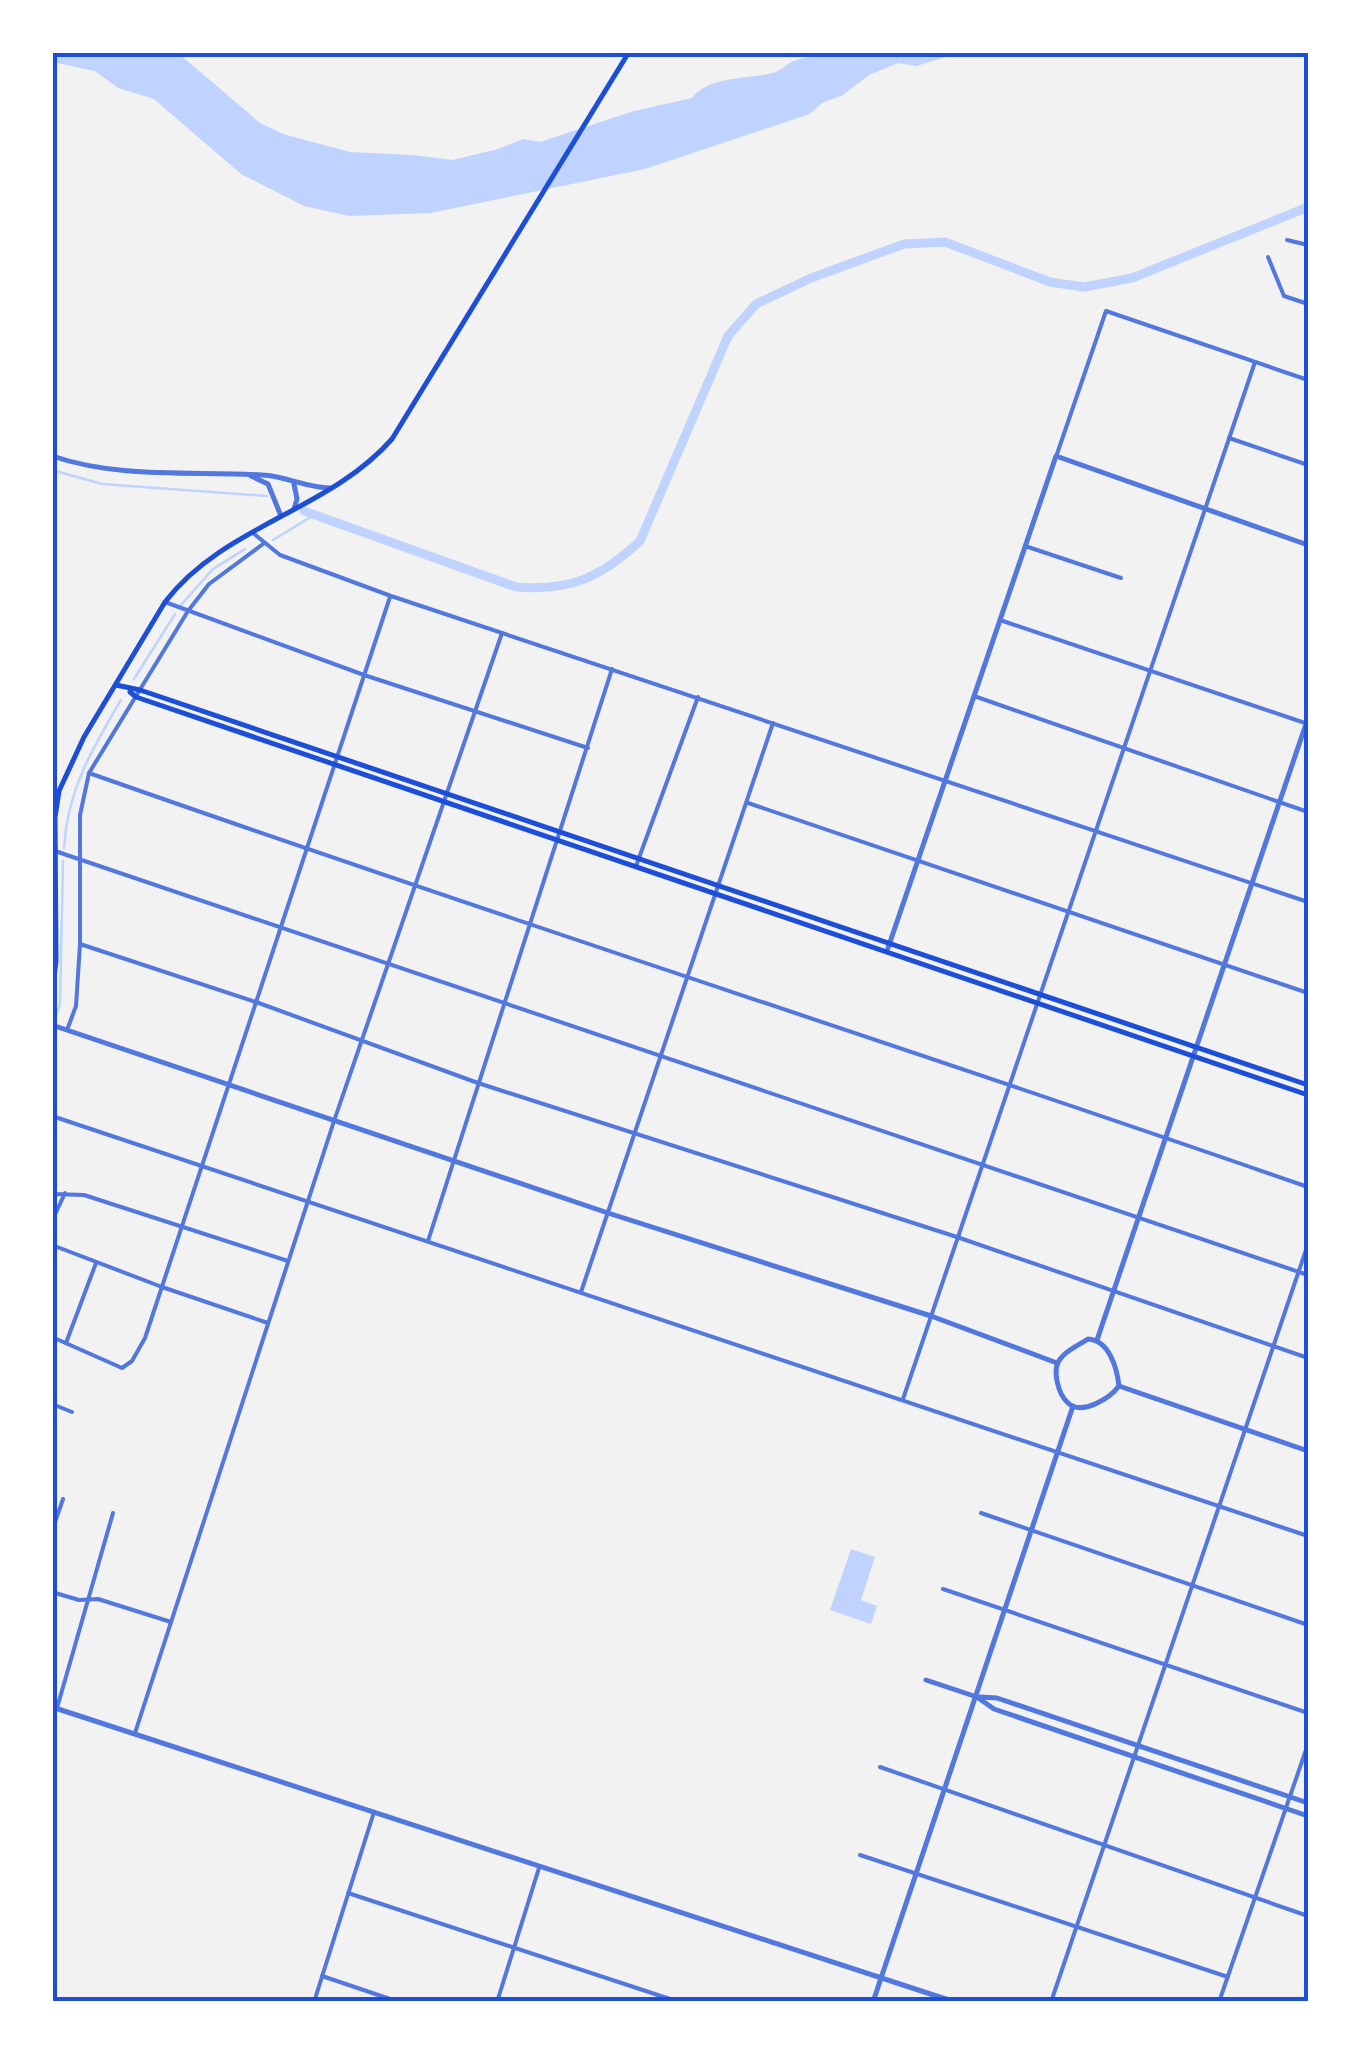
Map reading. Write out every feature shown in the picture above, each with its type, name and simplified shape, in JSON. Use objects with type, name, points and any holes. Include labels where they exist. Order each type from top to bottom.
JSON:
[{"type":"main road","points":[[52,995],[59,791],[68,766],[165,602],[196,567],[362,470],[392,439],[630,52]]},
{"type":"main road","points":[[116,685],[1308,1086]]},
{"type":"main road","points":[[128,689],[136,697],[1308,1095]]},
{"type":"street","points":[[1287,240],[1308,245]]},
{"type":"street","points":[[1268,256],[1284,296],[1308,304]]},
{"type":"street","points":[[886,952],[1106,311],[1308,380]]},
{"type":"street","points":[[902,1399],[1255,362]]},
{"type":"street","points":[[1230,438],[1308,465]]},
{"type":"street","points":[[52,456],[96,468],[280,477],[294,484],[332,488]]},
{"type":"street","points":[[1056,456],[1308,544]]},
{"type":"street","points":[[248,476],[268,484],[281,516]]},
{"type":"street","points":[[294,484],[294,509]]},
{"type":"street","points":[[251,532],[280,555],[390,596],[1308,902]]},
{"type":"street","points":[[67,1030],[76,1006],[81,802],[89,773],[188,610],[210,584],[263,544]]},
{"type":"street","points":[[1026,546],[1120,578]]},
{"type":"street","points":[[52,1336],[122,1368],[132,1361],[145,1338],[390,596]]},
{"type":"street","points":[[165,602],[364,675],[588,748]]},
{"type":"street","points":[[1000,620],[1308,722],[1097,1340]]},
{"type":"street","points":[[134,1734],[334,1122],[502,633]]},
{"type":"street","points":[[428,1240],[612,669]]},
{"type":"street","points":[[974,696],[1308,812]]},
{"type":"street","points":[[636,867],[698,697]]},
{"type":"street","points":[[581,1292],[774,723]]},
{"type":"street","points":[[89,773],[306,850],[1308,1186]]},
{"type":"street","points":[[748,803],[1308,992]]},
{"type":"street","points":[[56,851],[1308,1275]]},
{"type":"street","points":[[80,944],[256,1002],[478,1083],[958,1237],[1308,1358]]},
{"type":"street","points":[[52,1025],[608,1213],[930,1316],[1056,1363]]},
{"type":"street","points":[[52,1116],[1308,1536]]},
{"type":"street","points":[[52,1220],[65,1193]]},
{"type":"street","points":[[52,1194],[84,1195],[288,1262]]},
{"type":"street","points":[[1052,2002],[1308,1244]]},
{"type":"street","points":[[52,1245],[268,1323]]},
{"type":"street","points":[[66,1342],[96,1262]]},
{"type":"street","points":[[1088,1340],[1097,1340],[1104,1345],[1119,1386],[1108,1397],[1082,1408],[1074,1406],[1067,1402],[1055,1374],[1056,1363],[1088,1340]]},
{"type":"street","points":[[1119,1386],[1308,1451]]},
{"type":"street","points":[[52,1404],[72,1412]]},
{"type":"street","points":[[874,2002],[1074,1406]]},
{"type":"street","points":[[52,1531],[64,1499]]},
{"type":"street","points":[[113,1513],[55,1708],[955,2002]]},
{"type":"street","points":[[980,1513],[1308,1625]]},
{"type":"street","points":[[943,1589],[1308,1714]]},
{"type":"street","points":[[52,1592],[80,1600],[98,1599],[170,1622]]},
{"type":"street","points":[[926,1680],[994,1708],[1308,1816]]},
{"type":"street","points":[[977,1698],[997,1698],[1308,1803]]},
{"type":"street","points":[[1220,2002],[1308,1744]]},
{"type":"street","points":[[880,1767],[1308,1916]]},
{"type":"street","points":[[314,2002],[374,1812]]},
{"type":"street","points":[[860,1855],[1228,1977]]},
{"type":"street","points":[[496,2002],[539,1866]]},
{"type":"street","points":[[348,1894],[670,1999]]},
{"type":"street","points":[[322,1976],[399,2002]]},
{"type":"water","points":[[52,53],[178,53],[260,123],[283,134],[350,152],[453,160],[523,139],[540,142],[634,111],[692,98],[718,82],[773,73],[794,61],[823,53],[959,53],[916,66],[898,63],[869,75],[810,114],[645,169],[430,213],[349,216],[304,206],[241,174],[154,99],[118,88],[95,71],[53,62]]},
{"type":"water","points":[[851,1549],[875,1557],[861,1600],[877,1606],[871,1624],[830,1610]]},
{"type":"waterway","points":[[304,511],[516,587],[569,584],[598,573],[640,541],[728,336],[756,304],[811,278],[904,244],[945,242],[1050,282],[1084,287],[1132,278],[1308,207]]},
{"type":"waterway","points":[[52,470],[102,484],[267,496]]},
{"type":"waterway","points":[[273,540],[314,515]]},
{"type":"waterway","points":[[181,605],[213,569],[245,549]]},
{"type":"waterway","points":[[134,679],[175,614]]},
{"type":"waterway","points":[[64,848],[76,789],[121,700]]},
{"type":"waterway","points":[[54,1021],[60,1004],[63,861]]}]
